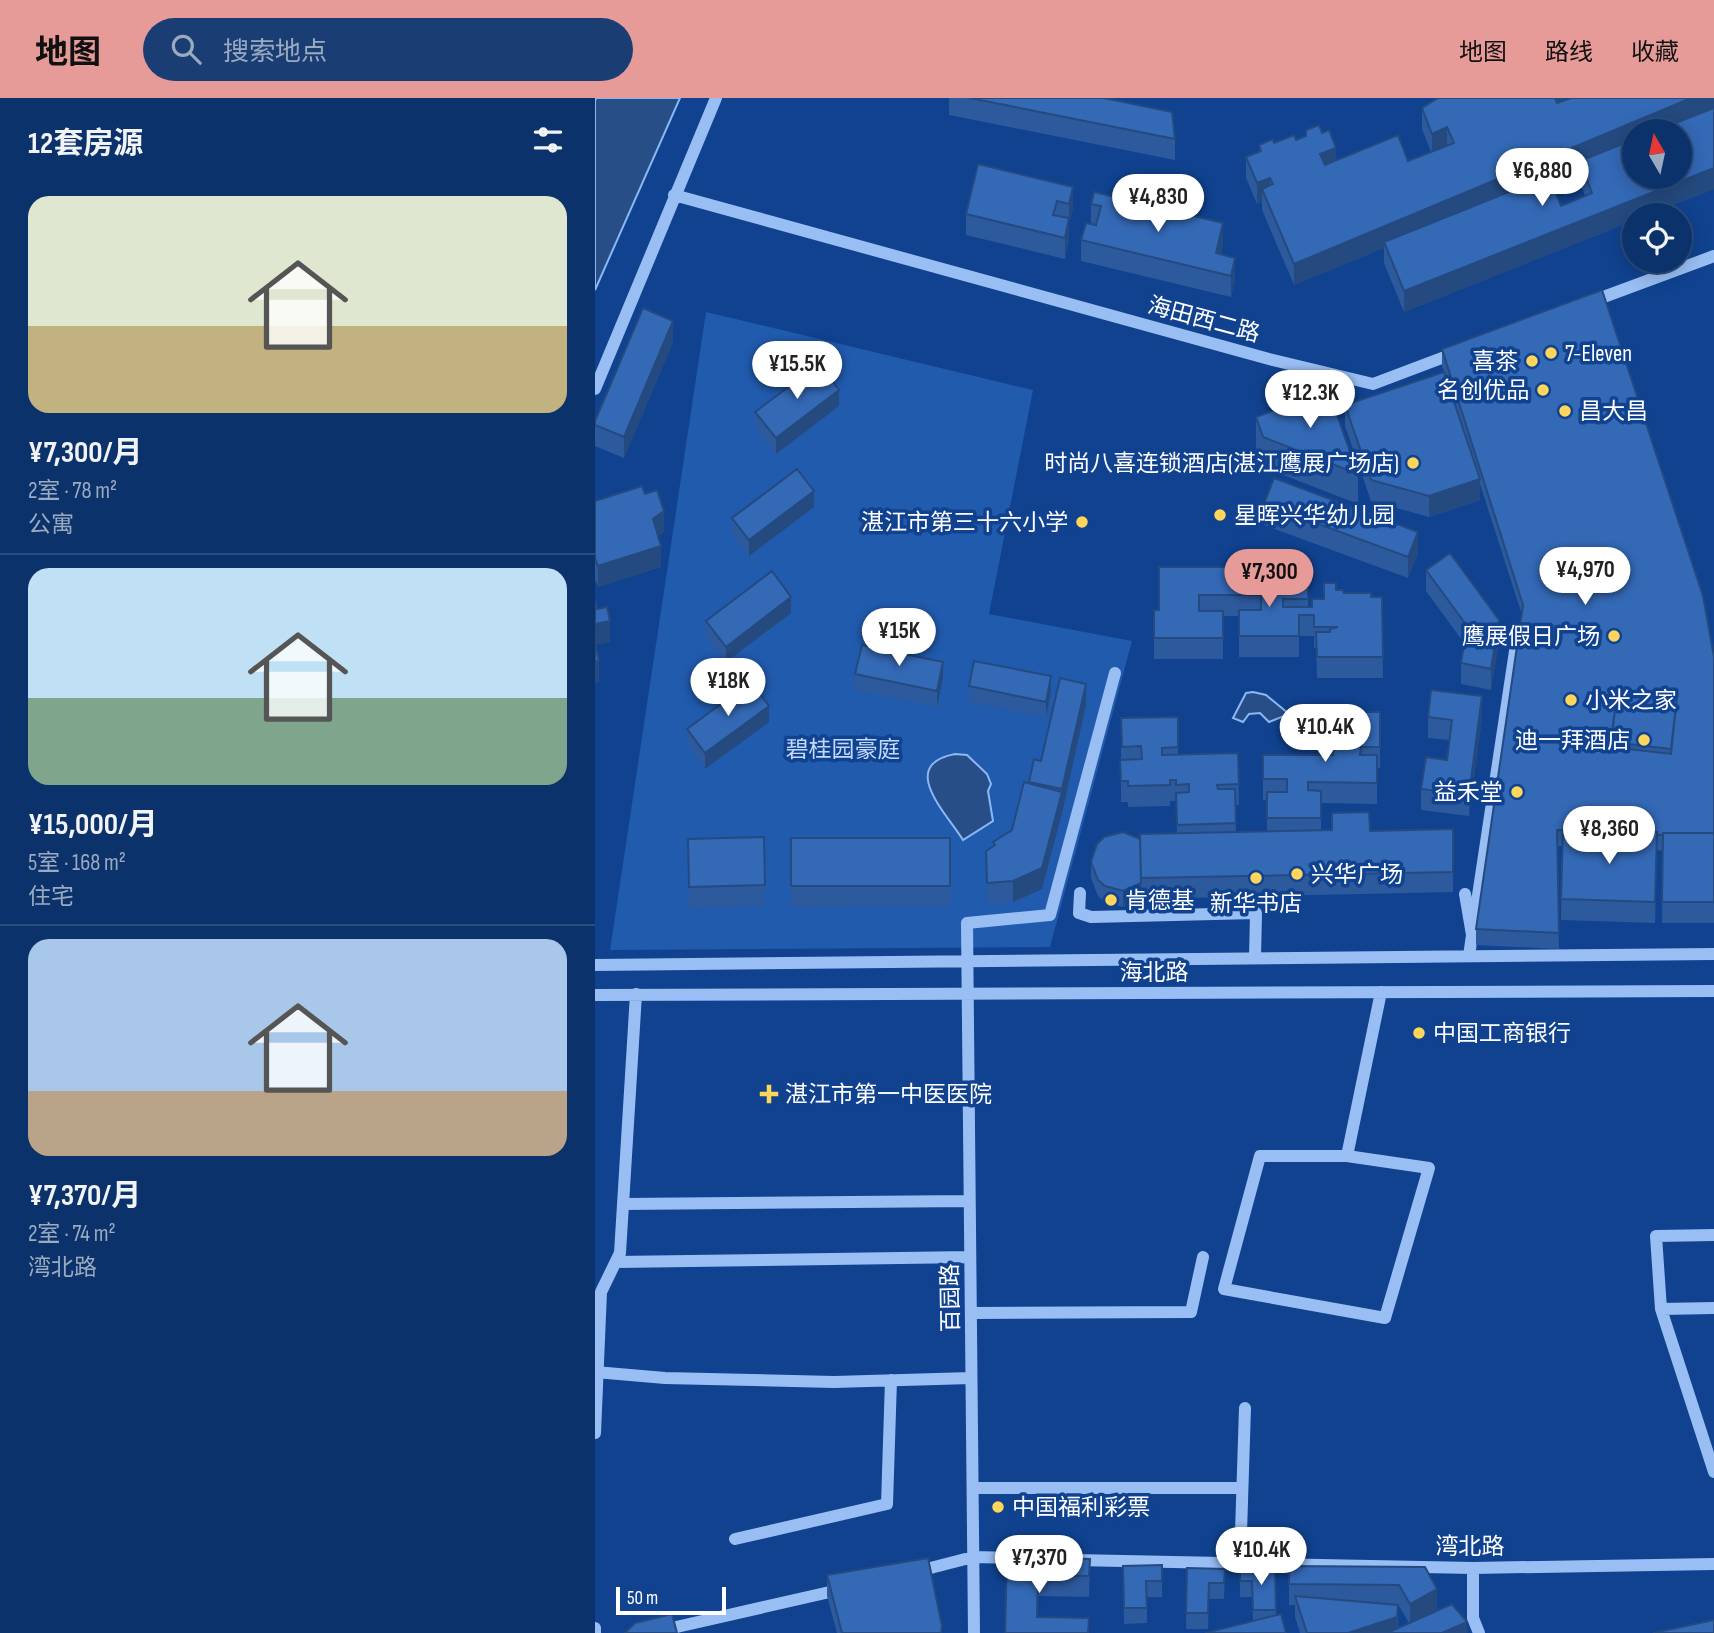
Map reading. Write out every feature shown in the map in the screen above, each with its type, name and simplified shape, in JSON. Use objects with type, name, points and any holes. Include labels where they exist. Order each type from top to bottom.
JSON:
[{"type":"street","points":[[595,389],[716,98]]},
{"type":"street","name":"海田西二路","points":[[674,195],[1269,359],[1373,384],[1464,350]]},
{"type":"street","points":[[1582,312],[1714,256]]},
{"type":"street","points":[[1469,956],[1517,638]]},
{"type":"street","name":"百园路","points":[[974,1633],[967,923],[1050,915],[1115,673]]},
{"type":"street","points":[[1080,893],[1079,913],[1091,917],[1256,913],[1255,957]]},
{"type":"street","points":[[1465,894],[1472,936]]},
{"type":"street","name":"海北路","points":[[595,965],[1469,956],[1502,950],[1714,954]]},
{"type":"street","name":"海北路","points":[[595,995],[1714,991]]},
{"type":"street","points":[[1347,1156],[1381,992]]},
{"type":"street","points":[[595,1433],[601,1292],[620,1254],[636,994]]},
{"type":"street","points":[[1260,1156],[1347,1156],[1429,1168],[1385,1318],[1224,1289],[1260,1156]]},
{"type":"street","points":[[623,1204],[969,1201]]},
{"type":"street","points":[[1714,1235],[1656,1236],[1661,1309],[1714,1472]]},
{"type":"street","points":[[616,1262],[970,1257]]},
{"type":"street","points":[[971,1313],[1191,1312],[1203,1257]]},
{"type":"street","points":[[1661,1309],[1714,1308]]},
{"type":"street","points":[[596,1372],[665,1378],[971,1378]]},
{"type":"street","points":[[735,1539],[887,1504],[891,1380]]},
{"type":"street","points":[[1240,1564],[1245,1408]]},
{"type":"street","points":[[973,1488],[1242,1488]]},
{"type":"street","points":[[904,1575],[974,1557],[1040,1559]]},
{"type":"street","name":"湾北路","points":[[1067,1559],[1473,1568],[1714,1564]]},
{"type":"street","points":[[1473,1568],[1473,1619],[1479,1633]]},
{"type":"street","points":[[650,1633],[851,1587]]},
{"type":"green space","name":"碧桂园豪庭","points":[[706,312],[1033,390],[989,614],[1132,641],[1050,947],[610,950]]},
{"type":"shaded area","points":[[596,98],[680,98],[595,290],[595,101]]},
{"type":"shaded area","points":[[1246,693],[1266,695],[1289,714],[1269,722],[1260,713],[1249,714],[1243,722],[1233,718]]},
{"type":"shaded area","points":[[955,754],[967,755],[987,774],[991,784],[988,791],[993,821],[963,840],[938,804],[928,779],[930,768],[938,760]]},
{"type":"building","points":[[970,98],[1104,98],[1172,112],[1175,139]]},
{"type":"building","points":[[1438,98],[1555,98],[1557,103],[1571,98],[1691,98],[1641,119],[1622,119],[1622,127],[1294,264],[1262,189],[1273,184],[1270,178],[1257,183],[1246,157],[1261,151],[1259,145],[1273,139],[1274,143],[1294,135],[1296,140],[1306,136],[1306,130],[1319,125],[1322,133],[1329,130],[1336,148],[1320,154],[1325,165],[1398,135],[1408,161],[1454,143],[1447,127],[1432,134],[1422,108]]},
{"type":"building","points":[[1714,108],[1714,168],[1692,177],[1692,119],[1686,119]]},
{"type":"building","points":[[1622,144],[1622,189],[1661,189],[1404,291],[1384,242],[1549,176],[1561,206],[1592,193],[1580,161]]},
{"type":"building","points":[[978,164],[1073,187],[1069,204],[1057,201],[1053,215],[1069,218],[1065,238],[966,214]]},
{"type":"building","points":[[1094,192],[1223,223],[1216,253],[1235,258],[1231,276],[1081,240],[1086,223],[1096,225],[1101,206],[1091,204]]},
{"type":"building","name":"鹰展假日广场","points":[[1602,290],[1703,596],[1714,657],[1714,833],[1657,835],[1657,832],[1557,830],[1559,933],[1476,929],[1523,605],[1442,349]],"holes":[[[1617,690],[1677,697],[1671,754],[1611,747]]]},
{"type":"building","points":[[643,308],[673,321],[624,437],[595,425],[595,421]]},
{"type":"building","points":[[819,364],[839,390],[776,438],[755,412]]},
{"type":"building","name":"时尚八喜连锁酒店(湛江鹰展广场店)","points":[[1444,372],[1480,479],[1429,496],[1371,480],[1345,405]]},
{"type":"building","points":[[1328,390],[1358,474],[1263,437],[1256,417]]},
{"type":"building","points":[[797,469],[814,491],[749,540],[732,518]]},
{"type":"building","points":[[1274,478],[1418,532],[1408,557],[1264,504]]},
{"type":"building","points":[[642,486],[645,494],[657,490],[664,511],[653,519],[661,546],[598,566],[595,558],[595,501]]},
{"type":"building","points":[[1450,553],[1499,620],[1491,669],[1461,663],[1467,626],[1426,570]]},
{"type":"building","points":[[1159,567],[1231,567],[1232,583],[1235,583],[1235,567],[1308,567],[1308,599],[1283,599],[1283,607],[1312,607],[1312,599],[1324,599],[1324,583],[1336,583],[1336,590],[1343,590],[1344,593],[1371,593],[1371,597],[1382,597],[1383,657],[1317,657],[1316,632],[1330,632],[1330,629],[1338,627],[1314,627],[1314,615],[1299,615],[1299,636],[1239,636],[1239,610],[1261,610],[1261,595],[1199,595],[1199,611],[1223,611],[1223,638],[1154,638],[1154,610],[1159,610]]},
{"type":"building","points":[[772,571],[791,597],[726,647],[706,621]]},
{"type":"building","points":[[595,600],[597,609],[607,607],[610,621],[595,624]]},
{"type":"building","points":[[595,642],[599,661],[595,662]]},
{"type":"building","points":[[862,645],[943,662],[937,691],[855,674]]},
{"type":"building","points":[[974,661],[1051,676],[1046,702],[969,686]]},
{"type":"building","points":[[1060,678],[1086,684],[1062,789],[1029,782],[1034,759],[1041,761]]},
{"type":"building","points":[[751,682],[769,706],[705,753],[687,729]]},
{"type":"building","points":[[1431,690],[1482,696],[1469,795],[1421,789],[1426,757],[1447,760],[1452,720],[1428,717]]},
{"type":"building","points":[[1617,690],[1677,697],[1671,749],[1611,742]]},
{"type":"building","points":[[1318,712],[1380,712],[1380,747],[1361,747],[1360,755],[1377,755],[1377,783],[1308,782],[1308,790],[1321,791],[1321,818],[1267,818],[1267,792],[1287,792],[1287,779],[1263,779],[1263,755],[1333,755],[1333,746],[1318,746]]},
{"type":"building","points":[[1178,717],[1178,747],[1162,748],[1162,755],[1238,753],[1239,784],[1217,785],[1218,789],[1235,789],[1236,823],[1177,825],[1176,793],[1189,792],[1189,784],[1176,785],[1176,780],[1170,780],[1170,785],[1128,786],[1128,781],[1121,781],[1120,760],[1142,759],[1141,746],[1122,747],[1121,718]]},
{"type":"building","points":[[1024,782],[1062,792],[1042,868],[1013,881],[987,883],[986,851],[995,845],[993,842],[1012,830]]},
{"type":"building","points":[[1369,812],[1370,831],[1453,829],[1453,872],[1141,878],[1140,834],[1332,830],[1332,813]]},
{"type":"building","points":[[1563,830],[1657,832],[1655,902],[1561,899]]},
{"type":"building","points":[[1123,832],[1140,839],[1141,883],[1123,891],[1105,886],[1098,880],[1091,862],[1097,844],[1104,837]]},
{"type":"building","points":[[1663,833],[1714,833],[1714,902],[1662,902]]},
{"type":"building","points":[[764,837],[765,885],[689,887],[688,839]]},
{"type":"building","points":[[791,838],[950,838],[950,886],[791,886]]},
{"type":"building","points":[[1007,1557],[1090,1559],[1089,1576],[1038,1575],[1037,1617],[1089,1618],[1088,1633],[1005,1633]]},
{"type":"building","points":[[928,1558],[942,1626],[941,1633],[842,1633],[827,1575]]},
{"type":"building","points":[[1162,1565],[1162,1581],[1146,1581],[1147,1608],[1124,1608],[1123,1566]]},
{"type":"building","points":[[1289,1566],[1425,1567],[1437,1589],[1410,1604],[1399,1585],[1289,1584]]},
{"type":"building","points":[[1275,1567],[1276,1610],[1253,1610],[1252,1581],[1240,1581],[1240,1568]]},
{"type":"building","points":[[1187,1568],[1225,1569],[1224,1583],[1209,1583],[1208,1613],[1186,1613]]},
{"type":"building","points":[[1295,1596],[1398,1605],[1397,1617],[1348,1633],[1307,1633]]},
{"type":"building","points":[[1452,1604],[1467,1622],[1442,1633],[1387,1633]]},
{"type":"building","points":[[672,1614],[677,1633],[625,1633],[635,1623]]},
{"type":"building","points":[[1281,1614],[1286,1633],[1205,1633]]},
{"type":"building","points":[[1714,1620],[1714,1633],[1653,1633]]},
{"type":"place","name":"7-Eleven","points":[[1551,353]]},
{"type":"place","name":"喜茶","points":[[1532,361]]},
{"type":"place","name":"名创优品","points":[[1543,390]]},
{"type":"place","name":"昌大昌","points":[[1565,411]]},
{"type":"place","name":"时尚八喜连锁酒店(湛江鹰展广场店)","points":[[1413,463]]},
{"type":"place","name":"星晖兴华幼儿园","points":[[1220,515]]},
{"type":"place","name":"湛江市第三十六小学","points":[[1082,522]]},
{"type":"place","name":"鹰展假日广场","points":[[1614,636]]},
{"type":"place","name":"小米之家","points":[[1571,700]]},
{"type":"place","name":"迪一拜酒店","points":[[1644,740]]},
{"type":"place","name":"益禾堂","points":[[1517,792]]},
{"type":"place","name":"兴华广场","points":[[1297,874]]},
{"type":"place","name":"新华书店","points":[[1256,878]]},
{"type":"place","name":"肯德基","points":[[1111,900]]},
{"type":"place","name":"中国工商银行","points":[[1419,1033]]},
{"type":"place","name":"湛江市第一中医医院","points":[[769,1094]]},
{"type":"place","name":"中国福利彩票","points":[[998,1507]]}]
